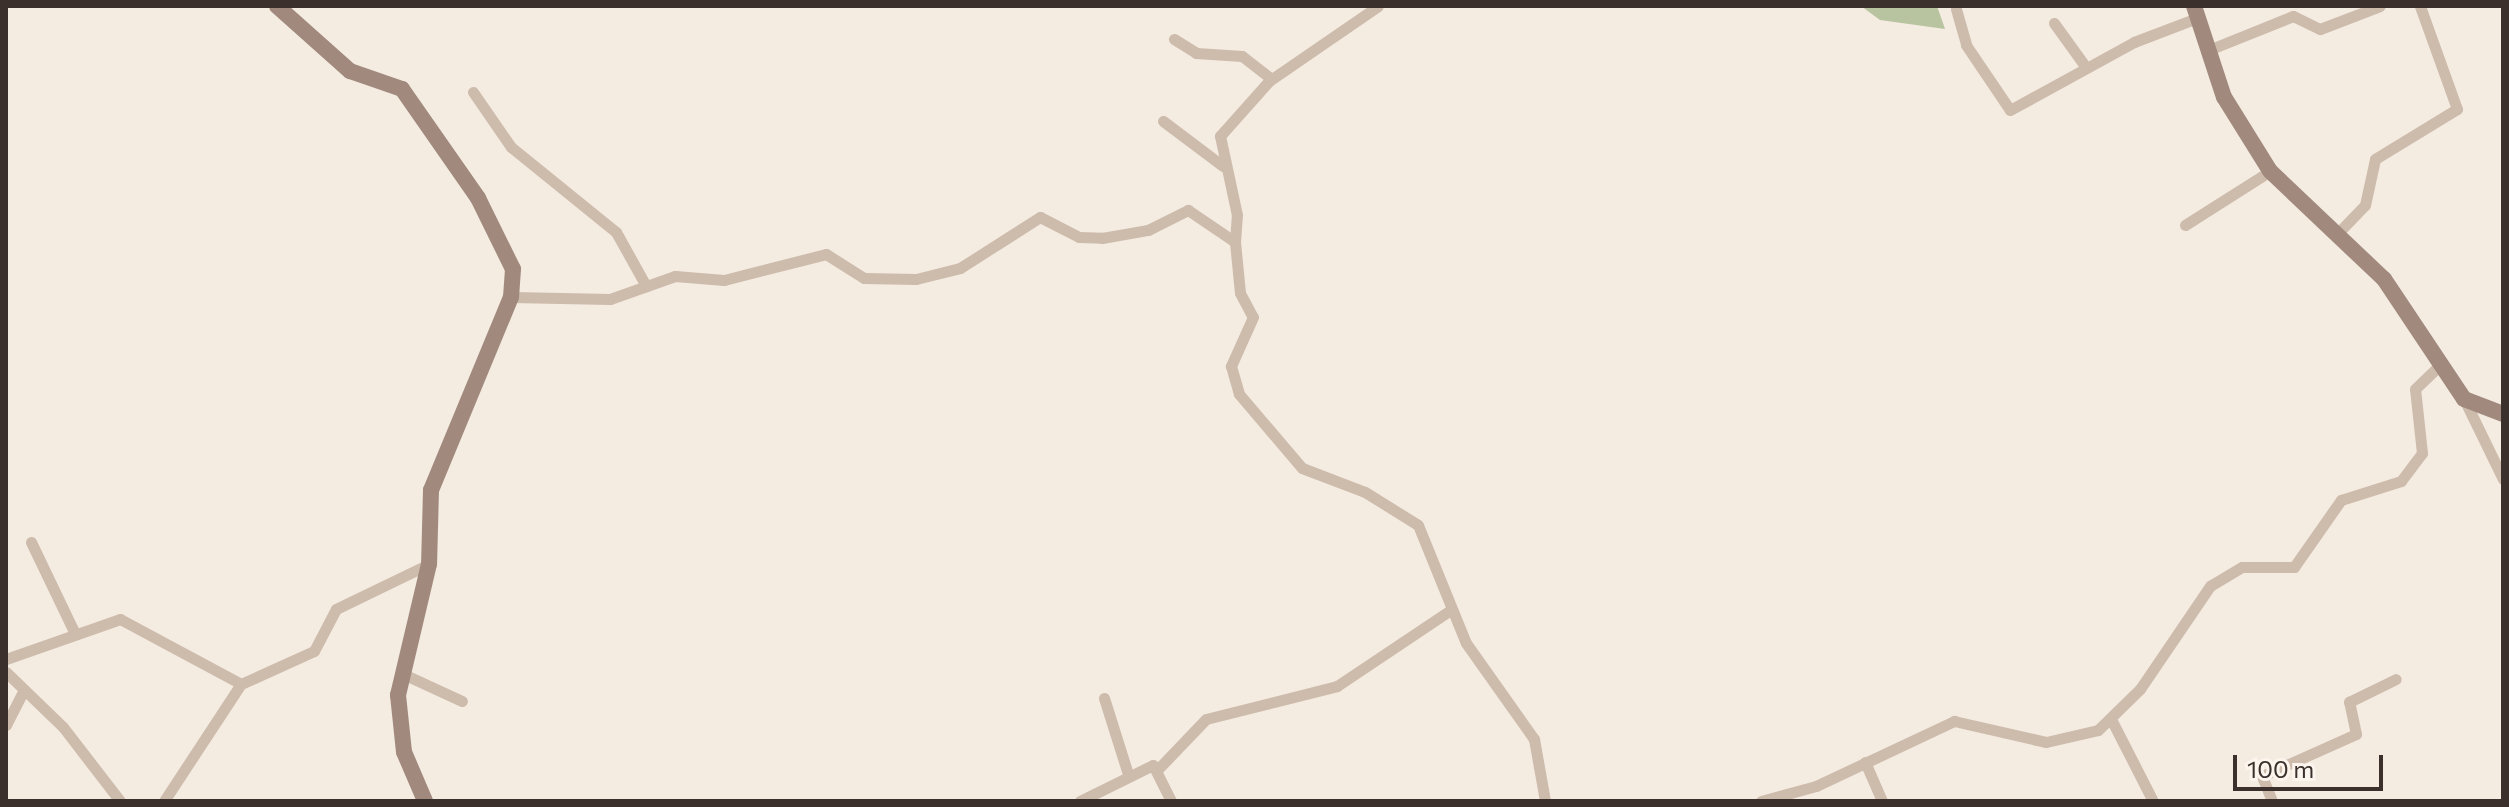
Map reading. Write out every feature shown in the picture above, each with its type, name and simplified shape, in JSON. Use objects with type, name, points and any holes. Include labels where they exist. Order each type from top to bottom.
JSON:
[{"type":"street","points":[[277,6],[350,71],[395,85],[418,108],[501,238],[513,269],[511,297],[433,483],[429,564],[401,673],[400,734],[425,801]]},
{"type":"street","points":[[1378,6],[1271,79],[1217,141],[1227,169],[1240,293],[1253,317],[1231,366],[1239,394],[1302,468],[1365,492],[1418,525],[1466,643],[1534,739],[1545,801]]},
{"type":"street","points":[[2206,51],[2293,16],[2320,29],[2380,6]]},
{"type":"street","points":[[2337,234],[2365,205],[2373,162],[2457,109],[2420,6]]},
{"type":"street","points":[[1956,9],[1966,45],[2010,110],[2085,66],[2196,12],[2206,51],[2270,171],[2396,294],[2464,399],[2503,479]]},
{"type":"street","points":[[2054,23],[2085,66]]},
{"type":"street","points":[[1174,39],[1196,53],[1242,56],[1271,79]]},
{"type":"street","points":[[473,92],[511,147],[616,232],[646,286]]},
{"type":"street","points":[[1163,121],[1227,169]]},
{"type":"street","points":[[2185,225],[2270,171]]},
{"type":"street","points":[[511,297],[610,299],[679,275],[724,280],[826,254],[864,278],[925,278],[960,268],[1040,217],[1079,237],[1102,238],[1148,230],[1188,210],[1235,242]]},
{"type":"street","points":[[1761,801],[1865,762],[1954,721],[2059,742],[2090,735],[2111,719],[2163,659],[2210,586],[2242,567],[2294,567],[2341,500],[2384,489],[2408,473],[2423,447],[2413,393],[2441,364]]},
{"type":"street","points":[[2464,399],[2503,414]]},
{"type":"street","points":[[31,542],[75,634]]},
{"type":"street","points":[[164,801],[241,684],[314,651],[336,609],[429,564]]},
{"type":"street","points":[[1080,801],[1128,774],[1159,768],[1206,719],[1337,686],[1452,609]]},
{"type":"street","points":[[6,659],[75,634],[127,621],[241,684]]},
{"type":"street","points":[[6,672],[22,694],[63,727],[120,801]]},
{"type":"street","points":[[401,673],[462,701]]},
{"type":"street","points":[[2272,801],[2262,776],[2356,734],[2349,702],[2396,679]]},
{"type":"street","points":[[6,725],[22,694]]},
{"type":"street","points":[[1104,698],[1128,774]]},
{"type":"street","points":[[2111,719],[2153,801]]},
{"type":"street","points":[[1865,762],[1882,801]]},
{"type":"street","points":[[1159,768],[1171,801]]},
{"type":"green space","points":[[1861,6],[1937,6],[1945,29],[1880,20]]}]
